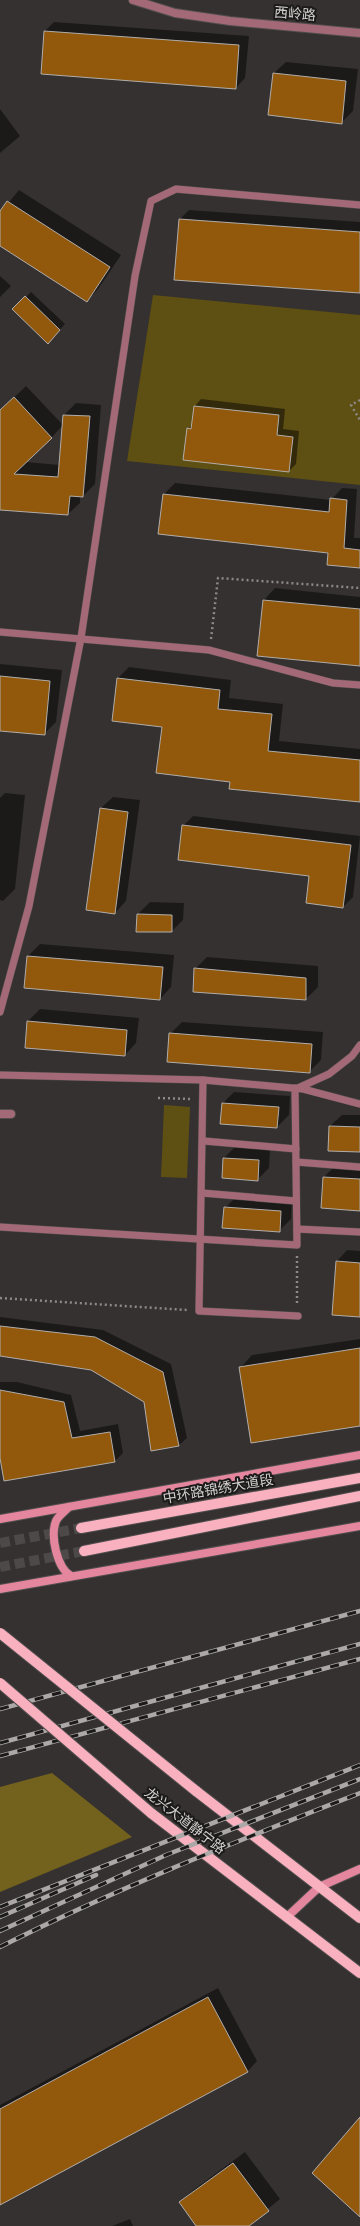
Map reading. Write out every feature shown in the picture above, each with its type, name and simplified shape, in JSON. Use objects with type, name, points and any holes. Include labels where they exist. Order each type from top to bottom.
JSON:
[{"type":"main road","points":[[0,1519],[360,1455]]},
{"type":"main road","name":"中环路锦绣大道段","points":[[81,1528],[360,1478]]},
{"type":"main road","points":[[84,1551],[360,1496]]},
{"type":"main road","points":[[68,1507],[56,1520],[54,1529],[55,1544],[60,1562],[71,1576]]},
{"type":"main road","points":[[0,1589],[360,1526]]},
{"type":"main road","points":[[0,1633],[196,1791],[360,1918]]},
{"type":"main road","name":"龙兴大道静宁路","points":[[0,1683],[151,1813],[360,1973]]},
{"type":"main road","points":[[287,1917],[319,1887],[360,1869]]},
{"type":"street","name":"西岭路","points":[[133,0],[175,13],[230,21],[360,33]]},
{"type":"street","points":[[0,1114],[11,1114]]},
{"type":"lane","points":[[0,1012],[29,906],[81,638],[135,276],[151,201],[176,189],[360,205]]},
{"type":"lane","points":[[0,632],[209,650],[333,683],[360,685]]},
{"type":"lane","points":[[297,1088],[329,1074],[352,1056],[360,1045]]},
{"type":"lane","points":[[0,1074],[203,1080],[297,1088],[360,1104]]},
{"type":"lane","points":[[203,1080],[204,1141],[199,1311],[298,1316]]},
{"type":"lane","points":[[0,1227],[297,1245],[297,1088]]},
{"type":"lane","points":[[204,1141],[296,1149]]},
{"type":"lane","points":[[296,1162],[360,1167]]},
{"type":"lane","points":[[202,1193],[296,1201]]},
{"type":"lane","points":[[296,1228],[360,1232]]},
{"type":"path","points":[[360,400],[351,405],[360,420]]},
{"type":"path","points":[[209,650],[218,578],[360,588]]},
{"type":"path","points":[[158,1098],[204,1100]]},
{"type":"path","points":[[297,1245],[298,1316]]},
{"type":"path","points":[[0,1298],[199,1311]]},
{"type":"shaded area","points":[[153,295],[360,315],[360,485],[127,461]]},
{"type":"shaded area","points":[[164,1105],[190,1107],[187,1178],[161,1177]]},
{"type":"shaded area","points":[[52,1773],[132,1837],[0,1892],[0,1787]]},
{"type":"building","points":[[44,31],[239,45],[236,89],[41,74]]},
{"type":"building","points":[[273,73],[346,81],[342,124],[268,115]]},
{"type":"building","points":[[7,201],[110,267],[87,302],[0,246],[0,211]]},
{"type":"building","points":[[179,219],[360,232],[360,293],[174,280]]},
{"type":"building","points":[[25,296],[60,330],[48,344],[12,309]]},
{"type":"building","points":[[14,397],[52,438],[14,474],[58,477],[63,415],[90,416],[83,497],[70,496],[68,515],[0,510],[0,410]]},
{"type":"building","points":[[194,406],[279,415],[277,435],[293,437],[289,472],[183,460],[187,428],[191,429]]},
{"type":"building","points":[[163,494],[329,512],[330,498],[347,500],[344,548],[360,550],[360,568],[327,565],[328,553],[158,534]]},
{"type":"building","points":[[263,600],[360,609],[360,666],[257,656]]},
{"type":"building","points":[[0,676],[50,681],[45,735],[0,731]]},
{"type":"building","points":[[117,678],[220,690],[218,709],[272,714],[268,751],[360,760],[360,802],[229,789],[230,782],[156,773],[162,727],[112,721]]},
{"type":"building","points":[[100,808],[128,812],[115,914],[86,910]]},
{"type":"building","points":[[182,825],[351,845],[343,908],[306,903],[309,876],[178,860]]},
{"type":"building","points":[[137,914],[172,915],[172,932],[136,932]]},
{"type":"building","points":[[27,956],[163,967],[160,1000],[24,988]]},
{"type":"building","points":[[194,968],[306,978],[306,1000],[193,992]]},
{"type":"building","points":[[27,1021],[127,1030],[125,1056],[25,1048]]},
{"type":"building","points":[[169,1033],[312,1044],[310,1073],[167,1062]]},
{"type":"building","points":[[222,1103],[279,1107],[277,1128],[220,1124]]},
{"type":"building","points":[[329,1126],[360,1127],[360,1152],[328,1151]]},
{"type":"building","points":[[223,1158],[259,1160],[258,1181],[222,1178]]},
{"type":"building","points":[[323,1177],[360,1179],[360,1211],[321,1208]]},
{"type":"building","points":[[224,1207],[281,1211],[280,1232],[222,1228]]},
{"type":"building","points":[[336,1261],[360,1263],[360,1317],[332,1315]]},
{"type":"building","points":[[0,1326],[95,1337],[163,1372],[179,1446],[151,1451],[144,1402],[91,1370],[0,1356]]},
{"type":"building","points":[[360,1348],[360,1426],[251,1443],[239,1367]]},
{"type":"building","points":[[0,1390],[64,1402],[72,1438],[110,1432],[115,1462],[4,1481],[0,1458]]},
{"type":"building","points":[[208,1997],[248,2072],[0,2205],[0,2109]]},
{"type":"building","points":[[360,2117],[360,2217],[312,2173]]},
{"type":"building","points":[[233,2163],[269,2211],[249,2226],[196,2226],[179,2202]]},
{"type":"tunnel","points":[[0,1543],[81,1528]]},
{"type":"tunnel","points":[[0,1567],[84,1551]]},
{"type":"railway","points":[[0,1709],[360,1611]]},
{"type":"railway","points":[[0,1743],[360,1644]]},
{"type":"railway","points":[[0,1756],[360,1659]]},
{"type":"railway","points":[[0,1907],[360,1765]]},
{"type":"railway","points":[[0,1931],[166,1855],[360,1779]]},
{"type":"railway","points":[[0,1947],[44,1925],[133,1885],[223,1847],[360,1793]]},
{"type":"railway","points":[[0,1917],[96,1875]]}]
